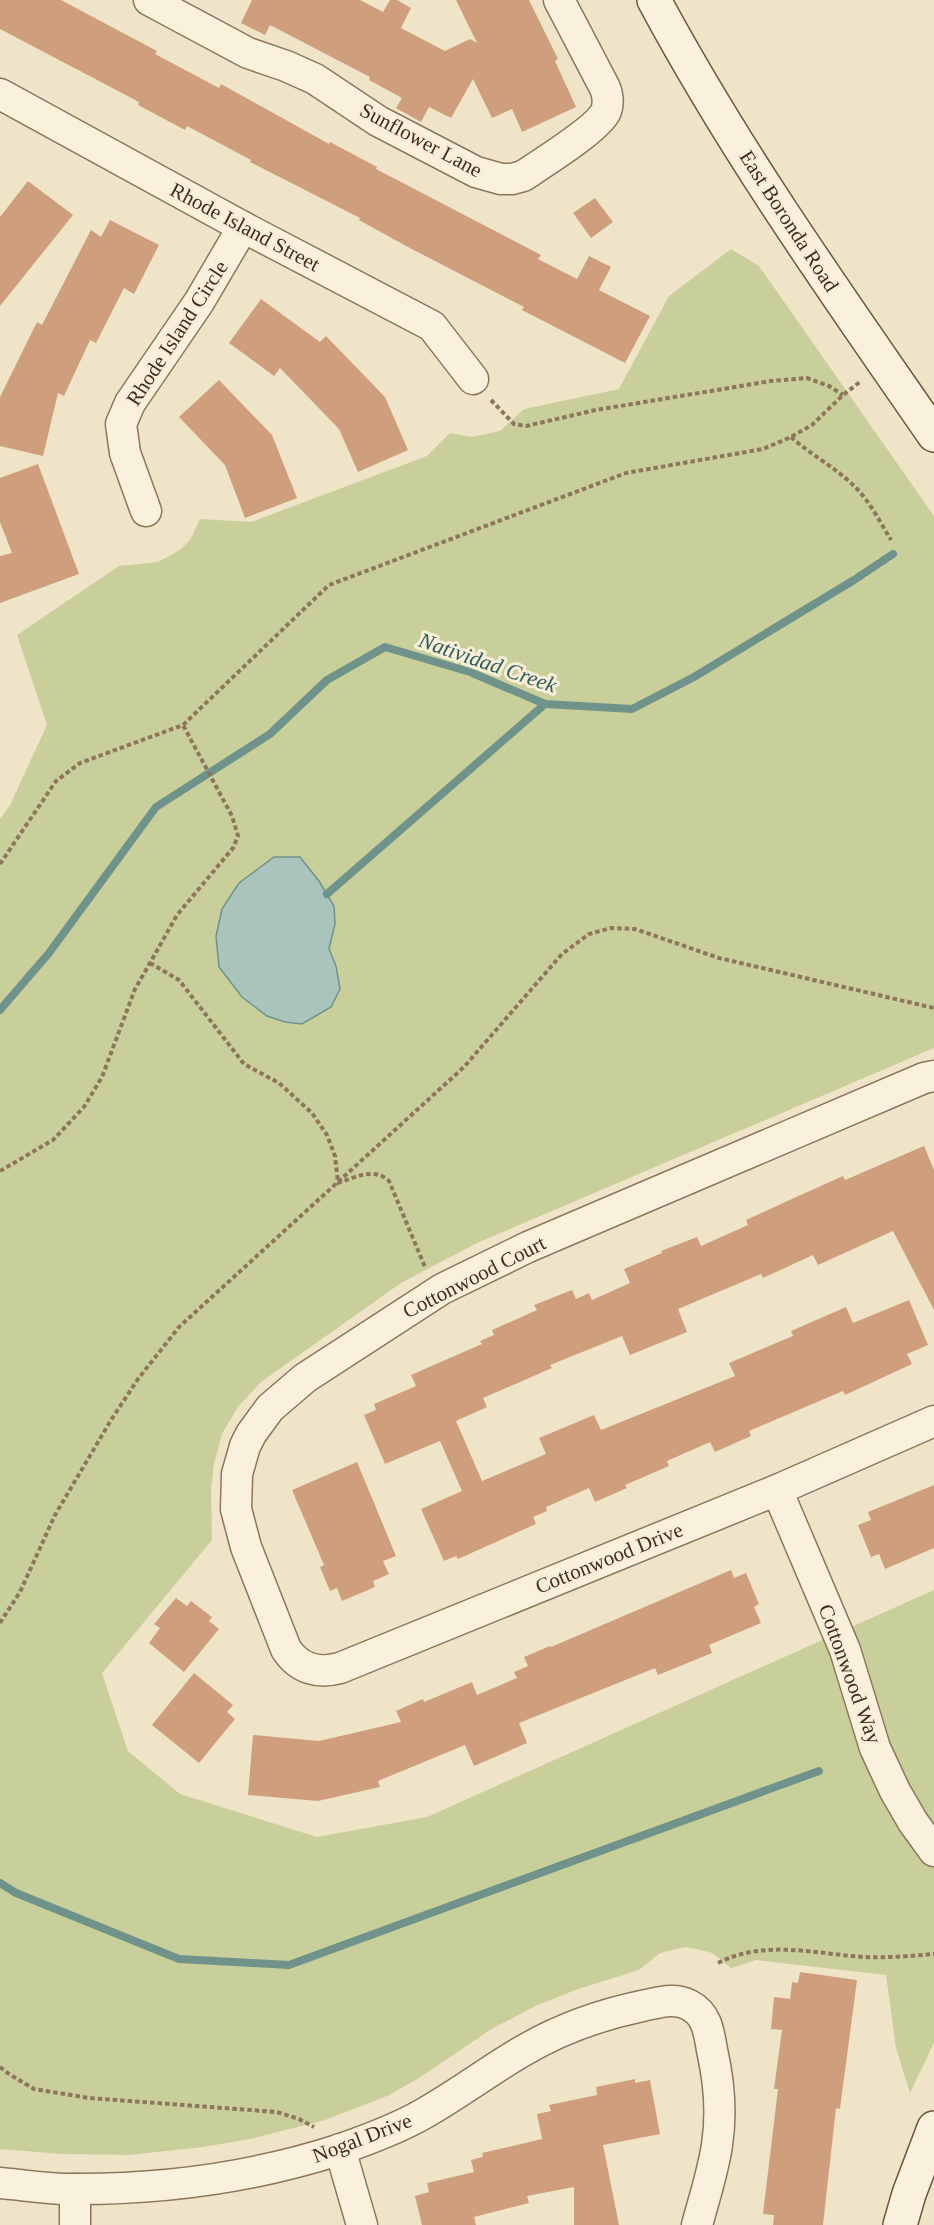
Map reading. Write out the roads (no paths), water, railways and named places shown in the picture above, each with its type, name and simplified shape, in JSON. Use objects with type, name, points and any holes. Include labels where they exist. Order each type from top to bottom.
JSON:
[{"type":"main road","name":"East Boronda Road","points":[[654,0],[692,71],[779,210],[934,435]]},
{"type":"main road","points":[[900,2225],[909,2193],[934,2128]]},
{"type":"street","name":"Sunflower Lane","points":[[149,0],[248,53],[315,79],[378,121],[476,172],[489,177],[512,179],[523,176],[595,125],[607,110],[609,99],[605,88],[559,0]]},
{"type":"street","name":"Rhode Island Street","points":[[2,98],[432,326],[473,379]]},
{"type":"street","name":"Rhode Island Circle","points":[[146,511],[124,453],[121,424],[130,403],[199,302],[243,227]]},
{"type":"street","name":"Cottonwood Court","points":[[286,1649],[246,1547],[236,1509],[237,1474],[244,1446],[259,1420],[283,1396],[315,1372],[435,1293],[528,1246],[924,1078],[934,1077]]},
{"type":"street","name":"Cottonwood Drive","points":[[286,1649],[292,1657],[306,1667],[327,1671],[340,1668],[777,1490],[934,1421]]},
{"type":"street","name":"Cottonwood Way","points":[[777,1490],[845,1650],[875,1748],[895,1791],[913,1822],[934,1851]]},
{"type":"street","name":"Nogal Drive","points":[[0,2183],[75,2189],[215,2180],[285,2165],[340,2149],[421,2115],[521,2052],[569,2028],[597,2017],[678,2001],[696,2009],[705,2019],[717,2071],[720,2100],[717,2148],[698,2225]]},
{"type":"street","points":[[340,2149],[362,2225]]},
{"type":"street","points":[[75,2189],[75,2225]]},
{"type":"water","points":[[274,857],[300,857],[319,881],[334,906],[335,924],[329,949],[336,966],[340,989],[331,1007],[302,1024],[285,1022],[267,1016],[242,997],[219,967],[216,936],[222,909],[239,883]]},
{"type":"waterway","name":"Natividad Creek","points":[[0,1010],[49,953],[156,807],[270,734],[327,680],[385,647],[470,672],[545,704],[632,709],[694,677],[893,554]]},
{"type":"waterway","points":[[327,894],[545,704]]},
{"type":"waterway","points":[[0,1883],[16,1893],[179,1959],[289,1965],[819,1771]]}]
